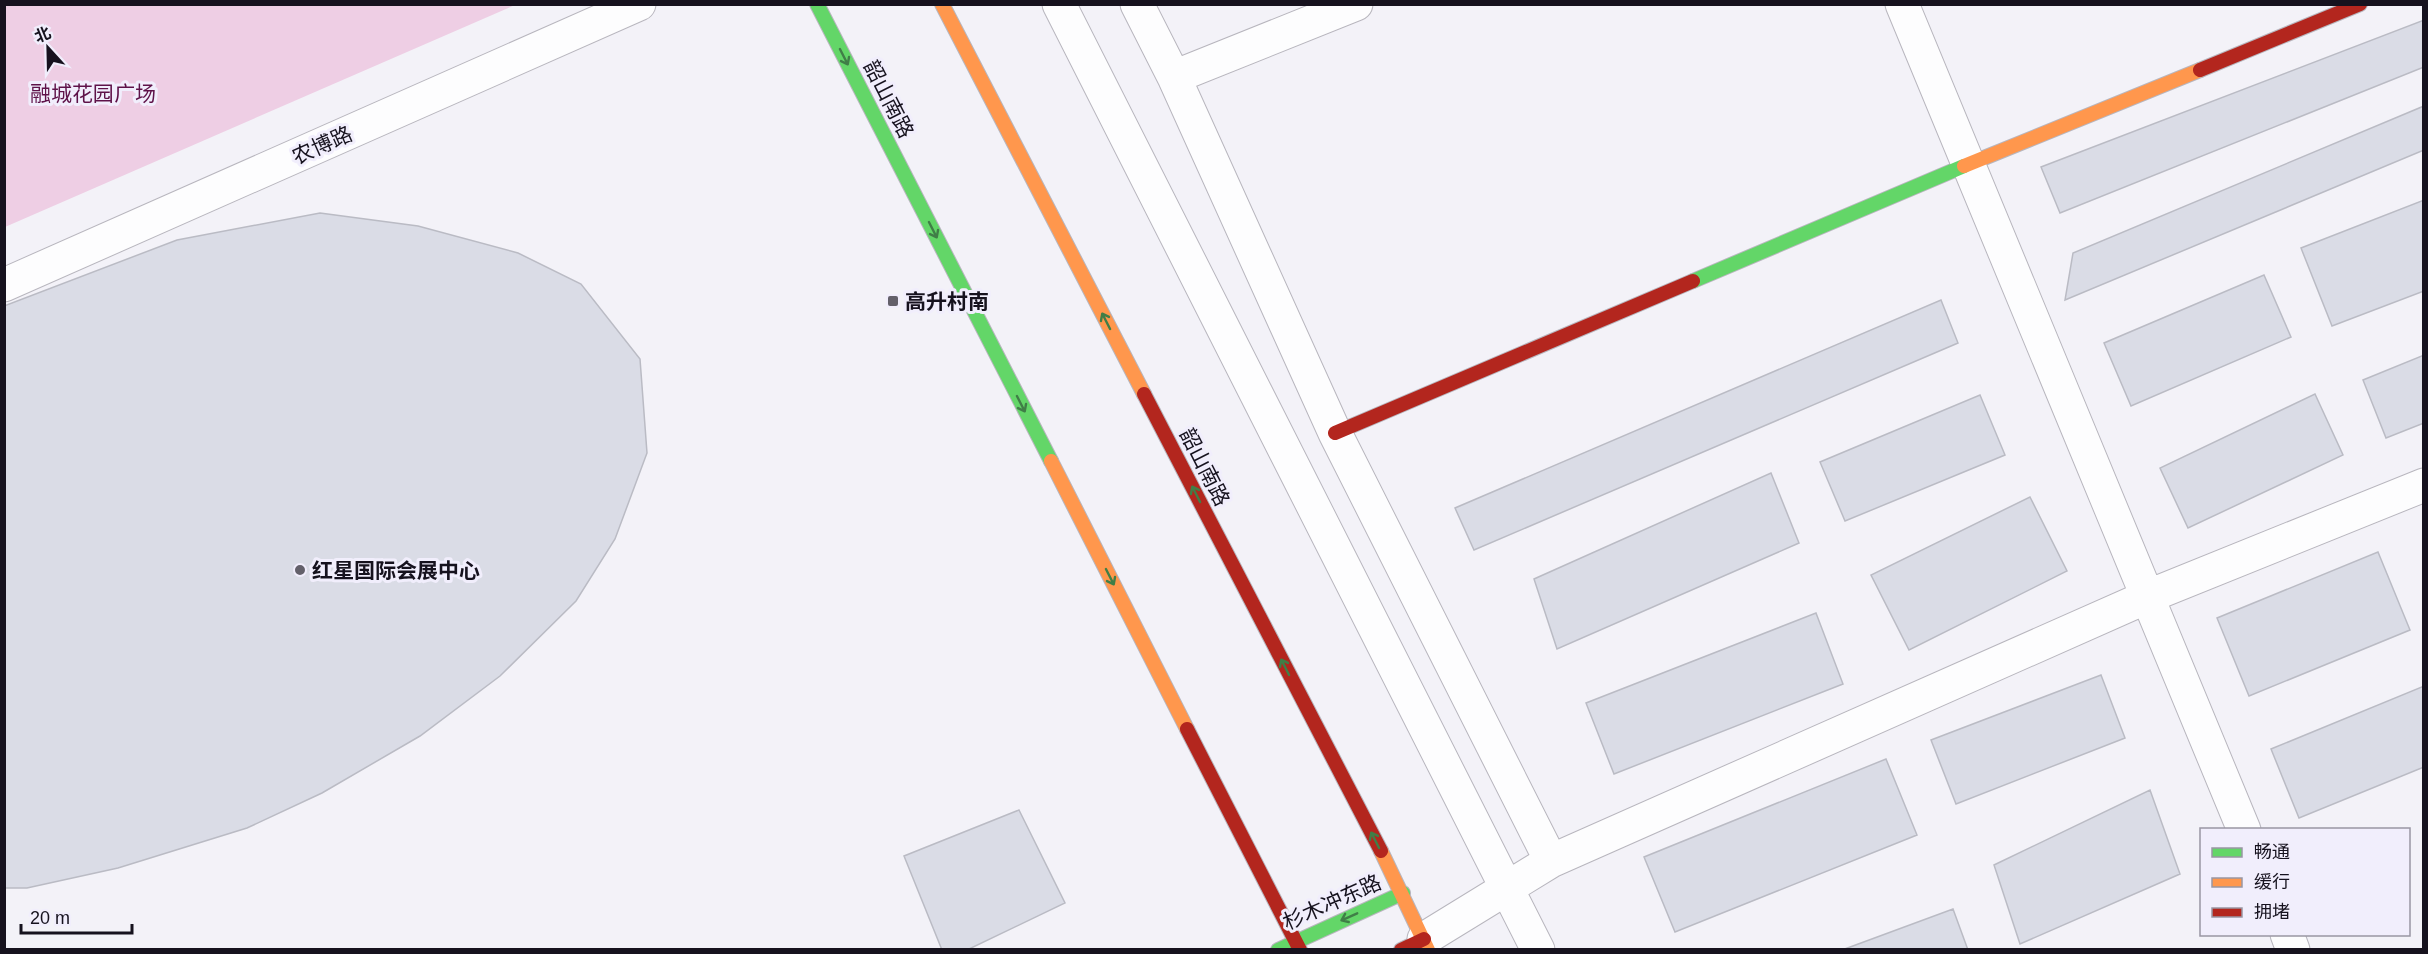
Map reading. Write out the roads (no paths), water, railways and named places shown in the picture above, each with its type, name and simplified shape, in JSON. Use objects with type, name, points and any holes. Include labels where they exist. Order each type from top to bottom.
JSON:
[{"type":"main road","name":"韶山南路","points":[[817,4],[1298,945]]},
{"type":"main road","name":"韶山南路","points":[[942,4],[1403,893],[1418,946]]},
{"type":"main road","points":[[1335,433],[1969,164],[2360,4]]},
{"type":"main road","name":"杉木冲东路","points":[[1278,950],[1298,945],[1403,893]]},
{"type":"street","name":"农博路","points":[[4,285],[639,4]]},
{"type":"street","points":[[1059,4],[1538,950]]},
{"type":"street","points":[[1137,4],[1174,77],[1335,433],[1551,861]]},
{"type":"street","points":[[1174,77],[1356,4]]},
{"type":"street","points":[[1902,4],[2243,828]]},
{"type":"street","points":[[1418,946],[1551,861],[2149,596],[2424,485]]},
{"type":"place","name":"高升村南","points":[[893,301]]},
{"type":"place","name":"红星国际会展中心","points":[[300,570]]},
{"type":"park label","name":"融城花园广场","points":[[93,93]]}]
